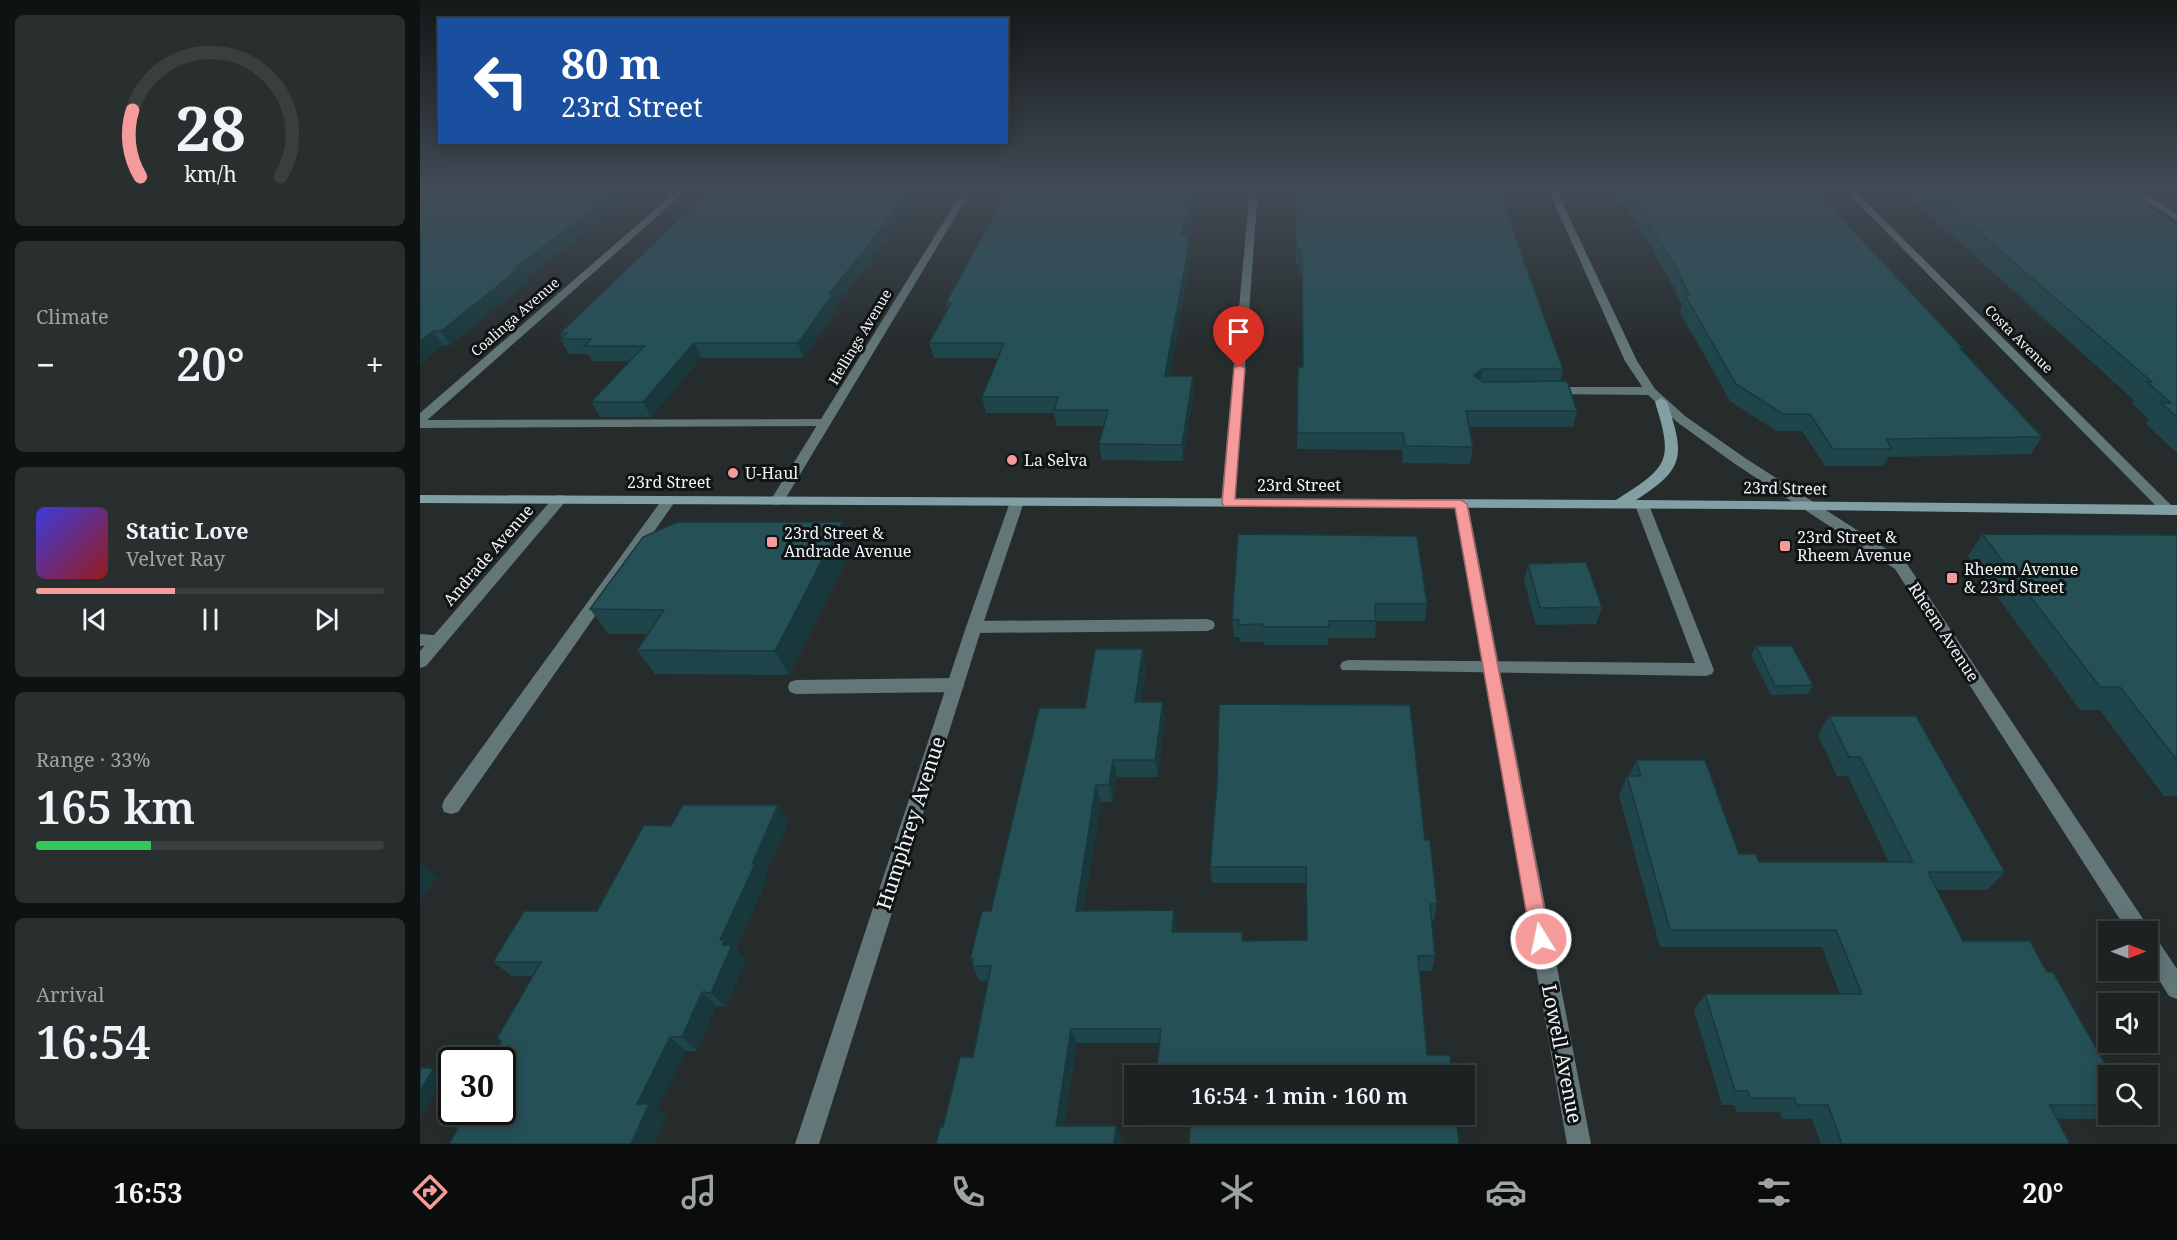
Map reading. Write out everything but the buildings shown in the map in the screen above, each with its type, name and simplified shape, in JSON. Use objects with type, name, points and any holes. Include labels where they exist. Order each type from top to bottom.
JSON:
[{"type":"main road","points":[[1618,505],[1656,481],[1671,465],[1674,449],[1673,433],[1661,402]]},
{"type":"main road","name":"23rd Street","points":[[420,499],[2173,510]]},
{"type":"street","name":"Coalinga Avenue","points":[[420,422],[624,242]]},
{"type":"street","name":"Hellings Avenue","points":[[777,501],[935,242]]},
{"type":"street","points":[[1228,503],[1250,242]]},
{"type":"street","name":"Rheem Avenue","points":[[1577,242],[1631,361],[1661,402],[1740,461],[1900,565],[2133,921]]},
{"type":"street","name":"Costa Avenue","points":[[1902,242],[2173,510]]},
{"type":"street","points":[[1537,391],[1651,391]]},
{"type":"street","points":[[420,422],[825,423]]},
{"type":"street","name":"Andrade Avenue","points":[[420,662],[560,499]]},
{"type":"street","points":[[451,806],[669,500]]},
{"type":"street","name":"Humphrey Avenue","points":[[807,1144],[974,627],[1017,502]]},
{"type":"street","name":"Lowell Avenue","points":[[1461,504],[1579,1144]]},
{"type":"street","points":[[1347,666],[1706,670],[1642,505]]},
{"type":"street","points":[[974,627],[1207,625]]},
{"type":"street","points":[[420,640],[439,640]]},
{"type":"street","points":[[796,687],[956,685]]},
{"type":"street","points":[[2158,959],[2177,988]]},
{"type":"place","name":"La Selva","points":[[1012,460]]},
{"type":"place","name":"U-Haul","points":[[733,473]]},
{"type":"place","name":"23rd Street & Andrade Avenue","points":[[772,542]]},
{"type":"place","name":"23rd Street & Rheem Avenue","points":[[1785,546]]},
{"type":"place","name":"Rheem Avenue & 23rd Street","points":[[1952,578]]},
{"type":"route","points":[[1239,368],[1228,503],[1461,504],[1541,939]]}]
